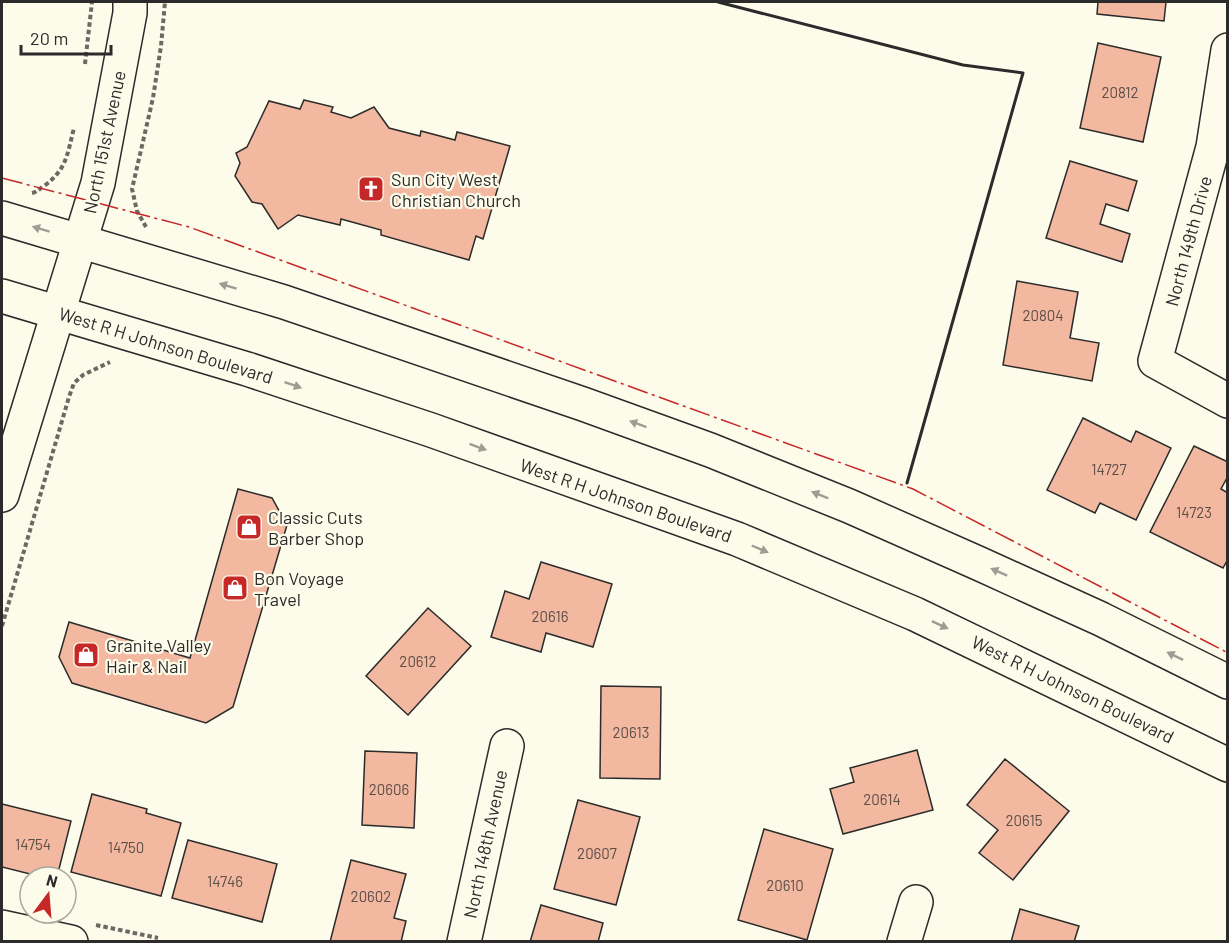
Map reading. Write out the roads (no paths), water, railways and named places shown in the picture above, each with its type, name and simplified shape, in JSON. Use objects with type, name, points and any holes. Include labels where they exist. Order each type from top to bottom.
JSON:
[{"type":"main road","name":"North 151st Avenue","points":[[2,495],[98,183],[130,2]]},
{"type":"main road","name":"North 149th Drive","points":[[1227,50],[1214,147],[1155,361],[1227,401]]},
{"type":"main road","points":[[2,218],[284,302],[710,450],[849,506],[990,568],[1101,619],[1227,682]]},
{"type":"main road","name":"West R H Johnson Boulevard","points":[[2,296],[247,369],[431,430],[737,539],[915,614],[1227,765]]},
{"type":"main road","name":"North 148th Avenue","points":[[464,942],[507,746]]},
{"type":"main road","points":[[904,942],[916,902]]},
{"type":"main road","points":[[2,927],[71,942]]},
{"type":"place","name":"Sun City West Christian Church","points":[[371,189]]},
{"type":"place","name":"Classic Cuts Barber Shop","points":[[249,527]]},
{"type":"place","name":"Bon Voyage Travel","points":[[235,588]]},
{"type":"place","name":"Granite Valley Hair & Nail","points":[[86,655]]}]
